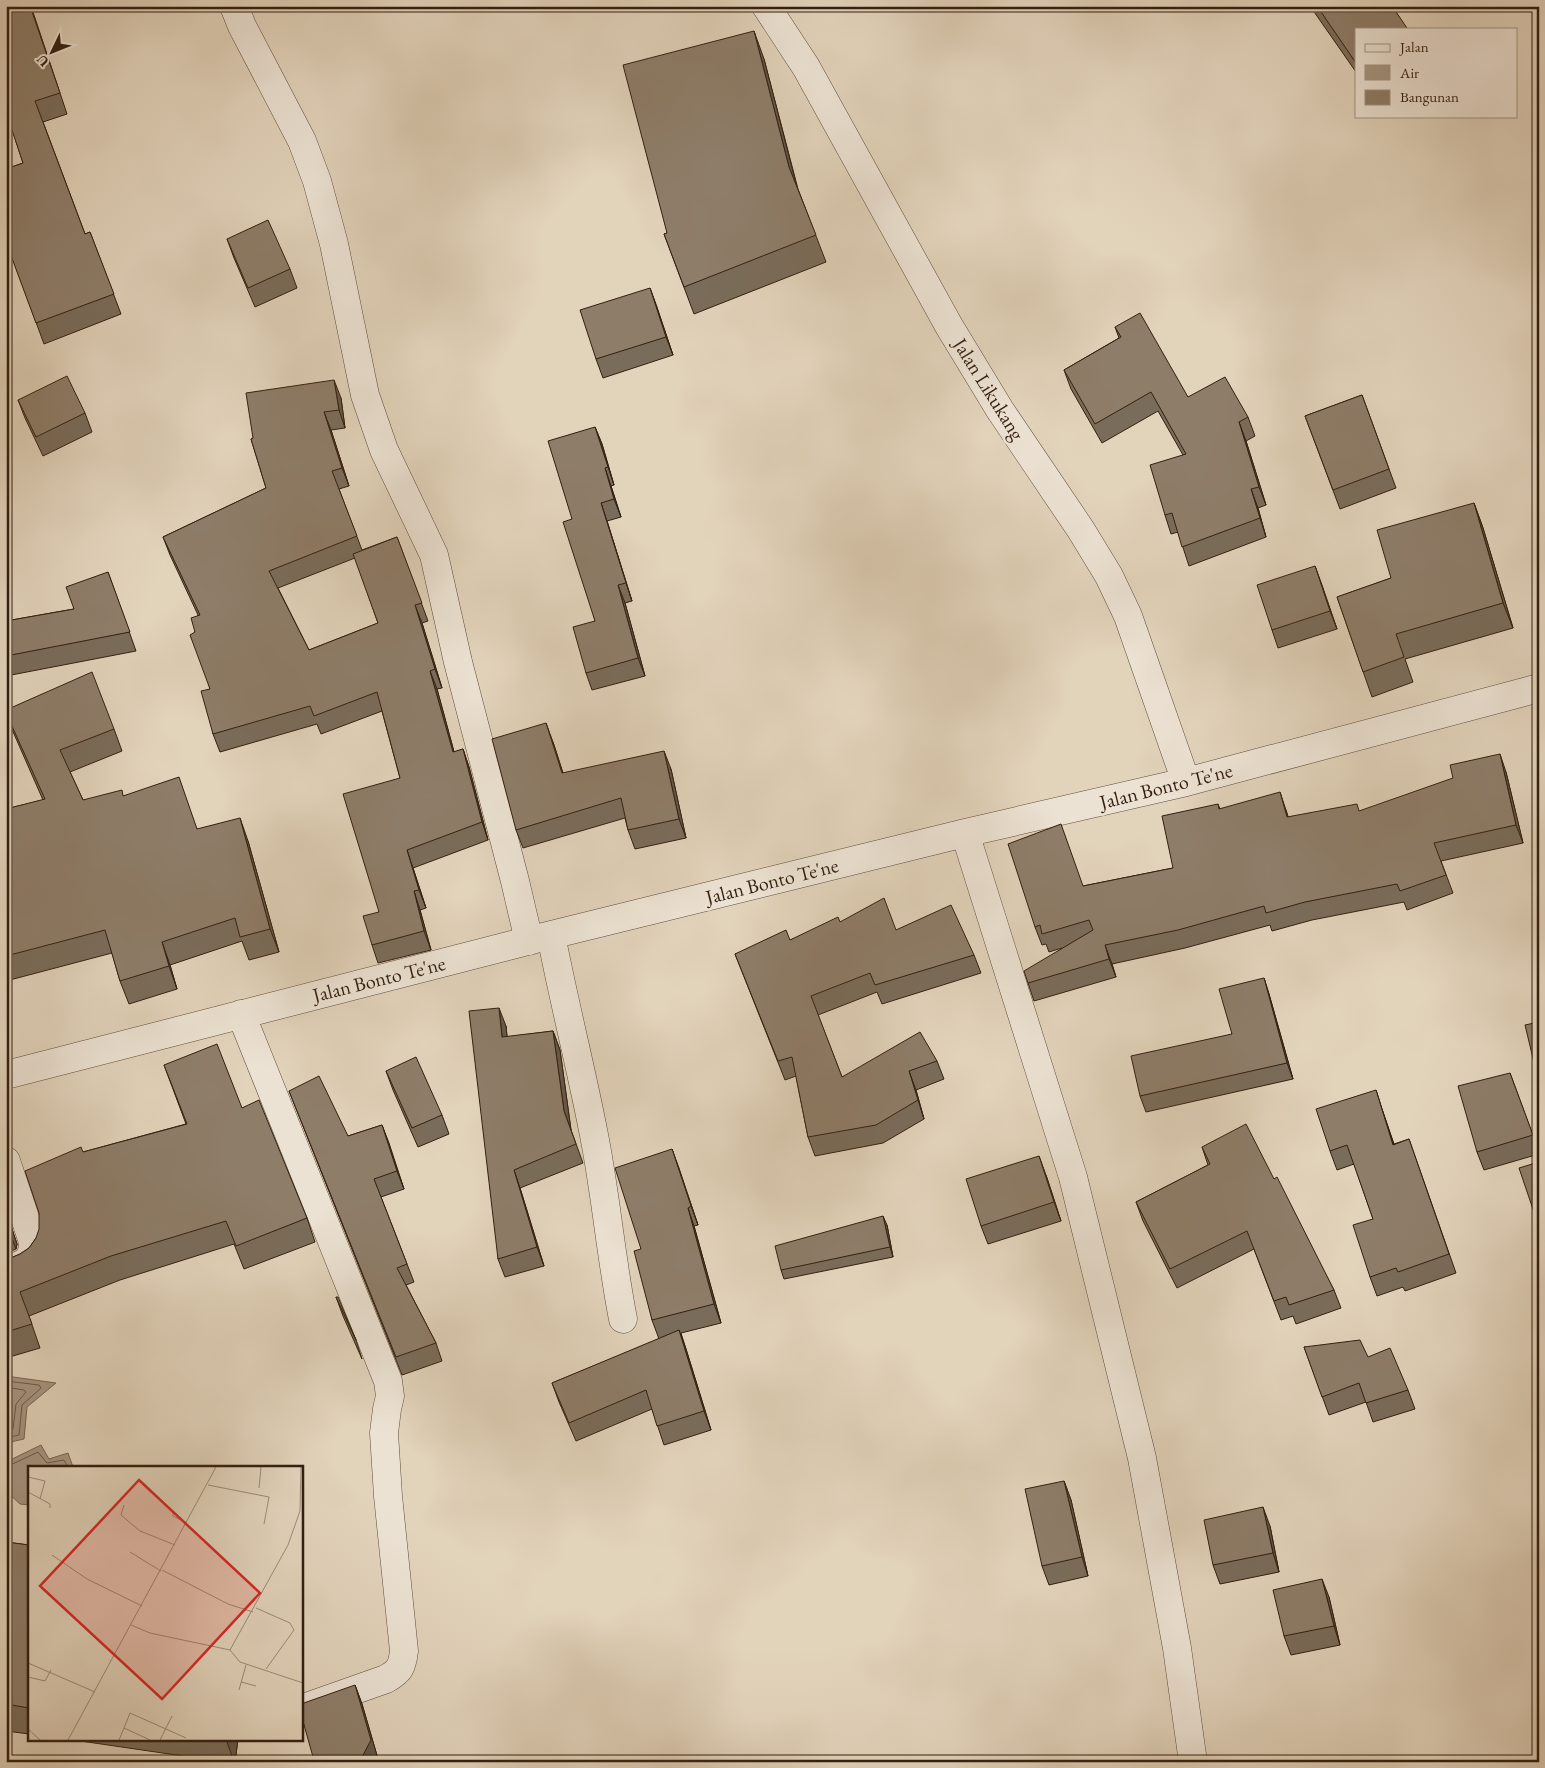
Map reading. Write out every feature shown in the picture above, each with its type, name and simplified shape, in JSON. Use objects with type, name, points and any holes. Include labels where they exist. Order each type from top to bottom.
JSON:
[{"type":"street","points":[[234,6],[242,26],[302,141],[317,181],[334,244],[365,395],[384,450],[434,555],[458,662],[515,881],[561,990],[594,1138],[623,1319]]},
{"type":"street","name":"Jalan Likukang","points":[[766,6],[806,67],[960,343],[1000,410],[1109,576],[1128,616],[1186,782]]},
{"type":"street","name":"Jalan Bonto Te'ne","points":[[6,1075],[540,938],[965,833],[1186,782],[1539,688]]},
{"type":"street","points":[[965,833],[1073,1177],[1128,1400],[1142,1458],[1177,1648],[1193,1762]]},
{"type":"street","points":[[241,1014],[388,1381],[390,1396],[384,1433],[388,1496],[404,1651],[402,1664],[397,1673],[386,1679],[302,1709]]},
{"type":"street","points":[[6,1161],[33,1242],[33,1253],[25,1263],[6,1270]]},
{"type":"water","points":[[6,1376],[56,1383],[27,1407],[24,1439],[6,1443]]},
{"type":"water","points":[[41,1445],[49,1459],[68,1453],[73,1466],[28,1466],[28,1505],[20,1504],[6,1491],[6,1462]]},
{"type":"building","points":[[6,6],[30,6],[60,93],[35,101],[85,234],[90,232],[114,294],[36,323],[6,242],[6,169],[23,163],[6,112]]},
{"type":"building","points":[[1317,6],[1392,6],[1407,28],[1355,28],[1355,62]]},
{"type":"building","points":[[754,31],[789,167],[816,235],[684,287],[664,234],[667,233],[623,65]]},
{"type":"building","points":[[268,220],[290,269],[248,288],[227,239]]},
{"type":"building","points":[[650,288],[666,337],[596,359],[580,310]]},
{"type":"building","points":[[1140,313],[1188,397],[1225,377],[1248,417],[1239,422],[1259,487],[1251,489],[1260,518],[1182,547],[1172,513],[1165,515],[1150,465],[1186,454],[1151,392],[1095,424],[1064,370],[1121,337],[1115,327]]},
{"type":"building","points":[[67,376],[85,413],[36,437],[18,400]]},
{"type":"building","points":[[334,380],[339,410],[324,412],[342,468],[332,471],[357,536],[269,571],[309,650],[378,623],[353,554],[397,537],[422,603],[415,605],[435,669],[430,671],[453,752],[463,749],[482,822],[407,850],[419,890],[414,891],[424,931],[372,945],[363,916],[379,912],[343,794],[400,778],[377,692],[314,716],[310,706],[213,734],[201,691],[210,689],[190,635],[195,632],[191,618],[200,615],[163,537],[266,488],[251,439],[253,438],[246,393]]},
{"type":"building","points":[[1362,395],[1389,469],[1333,490],[1305,416]]},
{"type":"building","points":[[595,427],[608,467],[605,468],[614,499],[601,503],[626,583],[618,585],[638,658],[586,673],[573,627],[595,621],[563,522],[572,519],[548,441]]},
{"type":"building","points":[[1474,503],[1503,603],[1396,634],[1404,657],[1363,672],[1337,597],[1391,578],[1377,530]]},
{"type":"building","points":[[1315,566],[1330,611],[1272,630],[1257,585]]},
{"type":"building","points":[[108,572],[130,632],[6,656],[6,621],[74,609],[66,587]]},
{"type":"building","points":[[92,672],[114,729],[60,750],[83,800],[122,790],[123,796],[179,777],[197,829],[240,818],[270,929],[240,937],[235,918],[162,942],[169,966],[120,981],[105,930],[6,956],[6,809],[45,799],[6,710]]},
{"type":"building","points":[[546,723],[562,773],[664,751],[679,819],[628,830],[621,798],[516,830],[492,739]]},
{"type":"building","points":[[1500,754],[1516,825],[1434,843],[1446,875],[1400,891],[1397,884],[1305,902],[1266,913],[1264,906],[1178,930],[1105,945],[1109,959],[1028,983],[1024,971],[1093,930],[1089,920],[1042,934],[1040,925],[1035,927],[1008,844],[1061,824],[1083,886],[1173,868],[1162,816],[1218,804],[1219,809],[1280,792],[1287,817],[1357,804],[1359,811],[1453,778],[1450,765]]},
{"type":"building","points":[[884,898],[896,930],[951,905],[974,955],[875,985],[870,973],[811,996],[842,1077],[920,1032],[937,1061],[909,1071],[918,1100],[876,1125],[808,1137],[792,1057],[778,1061],[735,954],[786,930],[790,940],[838,917],[840,922]]},
{"type":"building","points":[[1264,978],[1287,1063],[1140,1096],[1131,1056],[1232,1034],[1219,989]]},
{"type":"building","points":[[499,1008],[502,1037],[553,1031],[564,1111],[576,1144],[514,1170],[537,1247],[498,1259],[469,1011]]},
{"type":"building","points":[[1539,1022],[1539,1071],[1536,1071],[1525,1025]]},
{"type":"building","points":[[217,1044],[242,1108],[259,1100],[307,1218],[236,1246],[226,1221],[111,1256],[20,1292],[32,1324],[6,1332],[6,1260],[29,1248],[36,1238],[39,1229],[39,1213],[25,1171],[81,1147],[83,1152],[187,1124],[164,1065]]},
{"type":"building","points":[[416,1057],[442,1115],[412,1128],[386,1071]]},
{"type":"building","points":[[1510,1073],[1533,1135],[1477,1152],[1458,1086]]},
{"type":"building","points":[[319,1076],[348,1136],[382,1125],[397,1171],[374,1179],[407,1264],[397,1268],[436,1343],[396,1357],[289,1091]]},
{"type":"building","points":[[1376,1090],[1393,1145],[1409,1139],[1449,1254],[1398,1272],[1396,1268],[1370,1277],[1353,1225],[1373,1219],[1347,1145],[1330,1151],[1316,1109]]},
{"type":"building","points":[[1246,1124],[1274,1179],[1277,1177],[1334,1290],[1289,1305],[1286,1297],[1274,1301],[1247,1231],[1170,1269],[1136,1202],[1210,1164],[1202,1147]]},
{"type":"building","points":[[672,1149],[691,1206],[688,1208],[714,1304],[652,1320],[634,1251],[641,1249],[615,1168]]},
{"type":"building","points":[[1039,1156],[1054,1202],[981,1226],[966,1179]]},
{"type":"building","points":[[1539,1162],[1539,1221],[1537,1221],[1519,1168]]},
{"type":"building","points":[[6,1213],[9,1220],[7,1226],[6,1226]]},
{"type":"building","points":[[883,1216],[890,1247],[781,1270],[775,1246]]},
{"type":"building","points":[[336,1297],[338,1297],[356,1340]]},
{"type":"building","points":[[679,1330],[704,1411],[657,1426],[646,1390],[569,1423],[552,1383]]},
{"type":"building","points":[[1360,1340],[1368,1357],[1390,1348],[1408,1390],[1366,1403],[1359,1383],[1322,1397],[1304,1347]]},
{"type":"building","points":[[1064,1481],[1082,1557],[1042,1566],[1025,1489]]},
{"type":"building","points":[[1263,1507],[1273,1553],[1213,1565],[1204,1520]]},
{"type":"building","points":[[6,1542],[28,1545],[28,1708],[6,1704]]},
{"type":"building","points":[[1322,1579],[1334,1626],[1284,1636],[1273,1590]]},
{"type":"building","points":[[355,1685],[371,1740],[361,1759],[348,1762],[313,1757],[302,1718],[302,1704]]}]
